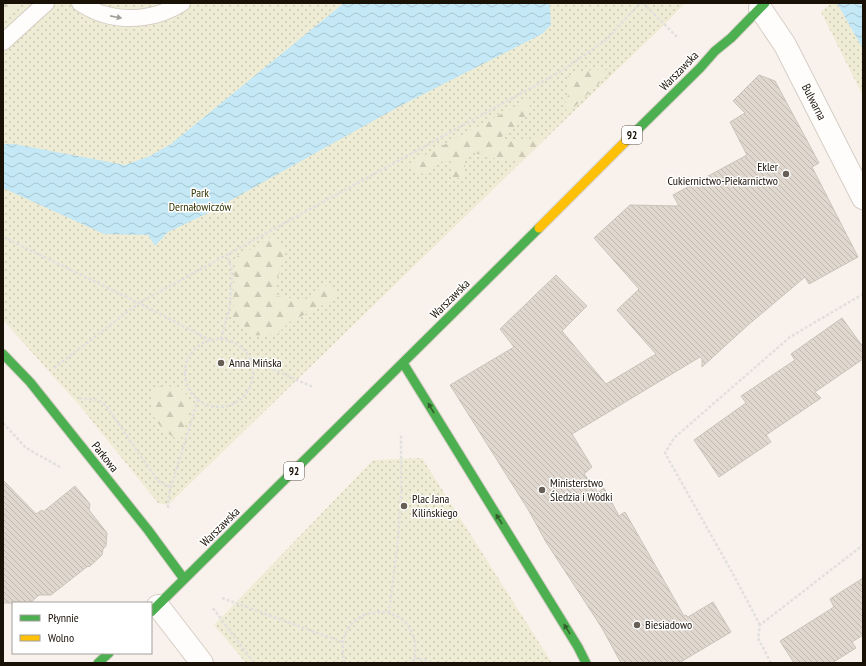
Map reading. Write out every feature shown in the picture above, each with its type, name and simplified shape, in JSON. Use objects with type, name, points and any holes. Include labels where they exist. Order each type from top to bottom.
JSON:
[{"type":"main road","name":"Warszawska","points":[[154,609],[404,363],[700,68],[715,51],[731,38],[763,6]]},
{"type":"main road","name":"Parkowa","points":[[3,354],[30,382],[148,530],[184,579]]},
{"type":"main road","points":[[404,363],[578,647],[586,663]]},
{"type":"main road","points":[[98,663],[108,654]]},
{"type":"street","name":"Bulwarna","points":[[763,6],[785,45],[863,198]]},
{"type":"street","points":[[154,609],[202,663]]},
{"type":"lane","points":[[3,42],[46,3]]},
{"type":"lane","points":[[80,3],[102,14],[125,19],[149,17],[172,9],[182,3]]},
{"type":"path","points":[[54,368],[139,303],[560,72],[606,40],[641,3],[677,37]]},
{"type":"path","points":[[3,237],[139,303],[210,340]]},
{"type":"path","points":[[221,339],[230,306],[232,270],[227,255]]},
{"type":"path","points":[[771,663],[758,638],[760,625],[665,454],[674,438],[790,337],[863,294]]},
{"type":"path","points":[[221,339],[238,345],[245,351],[250,359],[252,381],[248,391],[240,400],[230,405],[219,407],[208,405],[198,400],[188,387],[185,372],[187,361],[201,344],[210,340],[221,339]]},
{"type":"path","points":[[250,359],[313,387]]},
{"type":"path","points":[[75,398],[96,399],[102,402],[158,481],[170,487]]},
{"type":"path","points":[[168,508],[170,487],[198,400]]},
{"type":"path","points":[[3,422],[26,448],[67,470]]},
{"type":"path","points":[[388,613],[397,550],[401,499],[401,435]]},
{"type":"path","points":[[760,625],[863,545]]},
{"type":"path","points":[[222,598],[342,642]]},
{"type":"path","points":[[213,608],[254,663]]},
{"type":"path","points":[[345,663],[342,654],[342,642],[346,630],[354,621],[364,614],[376,612],[388,613],[399,618],[408,625],[416,646],[412,663]]},
{"type":"path","points":[[414,658],[435,663]]},
{"type":"green space","name":"Park Dernałowiczów","points":[[3,3],[685,3],[168,505],[158,503],[80,406],[3,320]]},
{"type":"green space","points":[[3,3],[19,3],[16,9],[3,22]]},
{"type":"green space","points":[[831,3],[837,3],[863,49],[863,96],[821,12]]},
{"type":"green space","points":[[603,69],[611,72],[568,113],[564,106],[568,92],[567,77],[577,72]]},
{"type":"green space","points":[[527,100],[532,108],[518,124],[499,139],[523,141],[540,137],[543,141],[525,159],[497,159],[471,152],[465,158],[465,175],[453,180],[453,161],[437,162],[426,175],[405,166]]},
{"type":"green space","points":[[275,235],[286,251],[276,283],[275,296],[304,300],[330,283],[337,294],[325,304],[288,323],[278,334],[248,336],[244,325],[233,317],[235,258]]},
{"type":"green space","points":[[168,386],[183,390],[192,403],[180,442],[160,426],[156,421],[152,410],[151,399],[155,387]]},
{"type":"green space","name":"Plac Jana Kilińskiego","points":[[422,458],[552,663],[246,663],[214,625],[373,460]]},
{"type":"water","points":[[344,3],[549,3],[551,25],[542,34],[400,106],[208,213],[168,232],[155,246],[148,235],[104,234],[3,188],[3,144],[14,144],[125,165],[150,156],[171,144]]},
{"type":"water","points":[[837,3],[863,3],[863,49]]},
{"type":"building","points":[[759,75],[775,81],[819,163],[812,167],[858,257],[809,284],[805,277],[748,325],[702,367],[702,359],[700,357],[572,434],[592,467],[584,474],[598,492],[604,488],[619,516],[625,512],[684,616],[686,615],[688,617],[713,602],[731,632],[679,663],[621,663],[602,628],[546,542],[529,511],[450,385],[514,347],[500,329],[556,275],[587,306],[562,331],[606,384],[656,354],[617,310],[639,289],[594,238],[630,205],[679,206],[673,195],[747,155],[730,122],[745,113],[733,101]]},
{"type":"building","points":[[842,318],[863,347],[863,359],[815,392],[821,398],[766,435],[771,442],[719,477],[694,440],[746,403],[741,396],[795,360],[791,354]]},
{"type":"building","points":[[3,480],[36,514],[42,510],[43,512],[75,486],[90,504],[89,510],[107,533],[106,546],[103,549],[102,555],[89,567],[88,566],[51,595],[39,595],[31,602],[3,603]]},
{"type":"building","points":[[863,578],[863,635],[852,642],[856,648],[832,663],[794,663],[780,641],[834,607],[830,599]]},
{"type":"traffic: fast","points":[[625,142],[765,3]]},
{"type":"traffic: fast","points":[[152,611],[539,228]]},
{"type":"traffic: fast","points":[[3,354],[30,382],[148,530],[184,579]]},
{"type":"traffic: fast","points":[[403,363],[578,647],[586,663]]},
{"type":"traffic: fast","points":[[98,663],[108,654]]},
{"type":"traffic: slow","points":[[539,228],[625,142]]},
{"type":"place","name":"Ekler Cukiernictwo-Piekarnictwo","points":[[786,174]]},
{"type":"place","name":"Anna Mińska","points":[[221,363]]},
{"type":"place","name":"Ministerstwo Śledzia i Wódki","points":[[542,490]]},
{"type":"place","name":"Plac Jana Kilińskiego","points":[[404,506]]},
{"type":"place","name":"Biesiadowo","points":[[637,625]]}]
